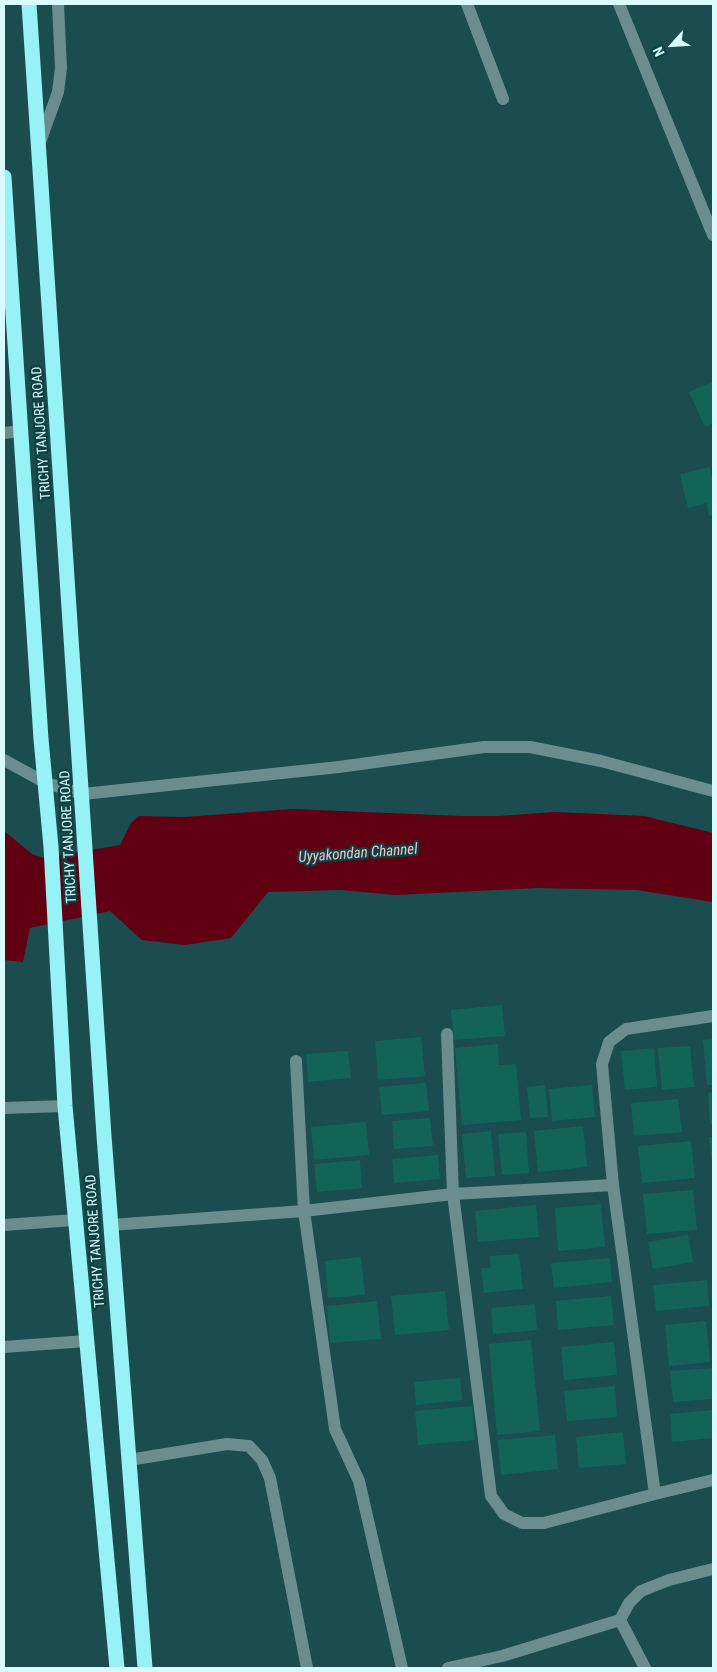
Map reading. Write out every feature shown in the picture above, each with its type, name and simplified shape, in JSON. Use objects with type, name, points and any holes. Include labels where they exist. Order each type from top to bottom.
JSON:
[{"type":"highway","name":"TRICHY TANJORE ROAD","points":[[29,4],[86,837],[90,936],[145,1668]]},
{"type":"highway","name":"TRICHY TANJORE ROAD","points":[[4,177],[7,268],[21,431],[51,846],[65,1106],[117,1668]]},
{"type":"street","points":[[38,148],[58,92],[61,68],[58,4]]},
{"type":"street","points":[[467,4],[503,99]]},
{"type":"street","points":[[619,4],[713,235]]},
{"type":"street","points":[[4,433],[21,431]]},
{"type":"street","points":[[4,760],[46,783],[83,794],[339,767],[484,747],[530,747],[601,761],[713,791]]},
{"type":"street","points":[[655,1494],[613,1185],[602,1064],[609,1042],[626,1029],[713,1016]]},
{"type":"street","points":[[447,1034],[453,1194],[491,1496],[504,1514],[522,1523],[544,1522],[713,1480]]},
{"type":"street","points":[[296,1061],[304,1211],[335,1429],[359,1481],[402,1668]]},
{"type":"street","points":[[4,1108],[65,1106]]},
{"type":"street","points":[[111,1225],[304,1211],[453,1194],[613,1185]]},
{"type":"street","points":[[4,1225],[75,1220]]},
{"type":"street","points":[[4,1348],[86,1341]]},
{"type":"street","points":[[129,1460],[227,1444],[248,1446],[262,1460],[270,1478],[307,1668]]},
{"type":"street","points":[[448,1668],[502,1656],[620,1620],[629,1603],[641,1591],[669,1580],[713,1569]]},
{"type":"street","points":[[620,1620],[644,1668]]},
{"type":"water","name":"Uyyakondan Channel","points":[[292,809],[461,816],[499,816],[554,812],[644,816],[713,833],[713,902],[637,890],[537,888],[395,895],[341,890],[268,892],[231,938],[185,945],[142,940],[110,911],[30,928],[23,962],[4,960],[4,831],[32,854],[43,858],[120,845],[131,823],[139,816],[184,817]]},
{"type":"building","points":[[712,382],[713,423],[705,427],[689,392]]},
{"type":"building","points":[[710,467],[713,481],[713,515],[709,516],[707,503],[688,508],[680,474]]},
{"type":"building","points":[[502,1005],[505,1036],[454,1040],[451,1010]]},
{"type":"building","points":[[421,1037],[425,1076],[378,1080],[375,1041]]},
{"type":"building","points":[[713,1039],[713,1085],[707,1085],[703,1040]]},
{"type":"building","points":[[498,1044],[499,1065],[516,1064],[521,1120],[462,1125],[455,1048]]},
{"type":"building","points":[[690,1046],[694,1087],[662,1090],[658,1048]]},
{"type":"building","points":[[654,1048],[657,1087],[625,1090],[621,1051]]},
{"type":"building","points":[[348,1051],[351,1078],[308,1082],[306,1054]]},
{"type":"building","points":[[426,1083],[429,1111],[382,1115],[379,1087]]},
{"type":"building","points":[[545,1085],[548,1117],[530,1118],[527,1087]]},
{"type":"building","points":[[592,1085],[595,1117],[552,1121],[549,1089]]},
{"type":"building","points":[[713,1092],[713,1123],[710,1124],[708,1093]]},
{"type":"building","points":[[678,1099],[682,1132],[634,1136],[631,1103]]},
{"type":"building","points":[[430,1118],[433,1146],[394,1149],[392,1121]]},
{"type":"building","points":[[366,1122],[369,1155],[314,1160],[311,1127]]},
{"type":"building","points":[[583,1126],[587,1167],[538,1172],[534,1131]]},
{"type":"building","points":[[491,1131],[495,1176],[466,1178],[462,1134]]},
{"type":"building","points":[[526,1132],[529,1173],[502,1175],[498,1134]]},
{"type":"building","points":[[709,1137],[713,1137],[713,1164],[712,1164]]},
{"type":"building","points":[[691,1141],[695,1178],[642,1183],[638,1146]]},
{"type":"building","points":[[438,1155],[440,1179],[394,1183],[392,1159]]},
{"type":"building","points":[[360,1160],[362,1188],[317,1192],[314,1164]]},
{"type":"building","points":[[693,1190],[697,1230],[647,1234],[643,1194]]},
{"type":"building","points":[[601,1204],[605,1247],[558,1251],[555,1208]]},
{"type":"building","points":[[536,1205],[539,1237],[478,1242],[475,1211]]},
{"type":"building","points":[[688,1235],[693,1262],[653,1269],[648,1242]]},
{"type":"building","points":[[519,1254],[523,1289],[484,1293],[481,1268],[491,1268],[490,1256]]},
{"type":"building","points":[[361,1257],[365,1295],[328,1298],[325,1261]]},
{"type":"building","points":[[610,1258],[612,1282],[554,1288],[551,1263]]},
{"type":"building","points":[[707,1280],[709,1306],[656,1311],[653,1285]]},
{"type":"building","points":[[445,1291],[449,1330],[395,1335],[391,1296]]},
{"type":"building","points":[[611,1296],[614,1325],[558,1330],[556,1301]]},
{"type":"building","points":[[377,1301],[381,1339],[330,1343],[327,1306]]},
{"type":"building","points":[[535,1304],[537,1330],[493,1334],[491,1308]]},
{"type":"building","points":[[706,1321],[710,1362],[669,1366],[665,1325]]},
{"type":"building","points":[[531,1340],[540,1431],[497,1435],[489,1344]]},
{"type":"building","points":[[614,1342],[617,1375],[564,1380],[561,1347]]},
{"type":"building","points":[[712,1368],[713,1399],[673,1402],[670,1371]]},
{"type":"building","points":[[460,1378],[462,1400],[416,1405],[414,1382]]},
{"type":"building","points":[[615,1386],[617,1417],[567,1421],[564,1391]]},
{"type":"building","points":[[472,1406],[475,1440],[418,1445],[415,1411]]},
{"type":"building","points":[[713,1410],[713,1438],[672,1442],[670,1414]]},
{"type":"building","points":[[623,1432],[626,1464],[579,1468],[576,1437]]},
{"type":"building","points":[[555,1435],[558,1469],[501,1475],[498,1440]]}]
